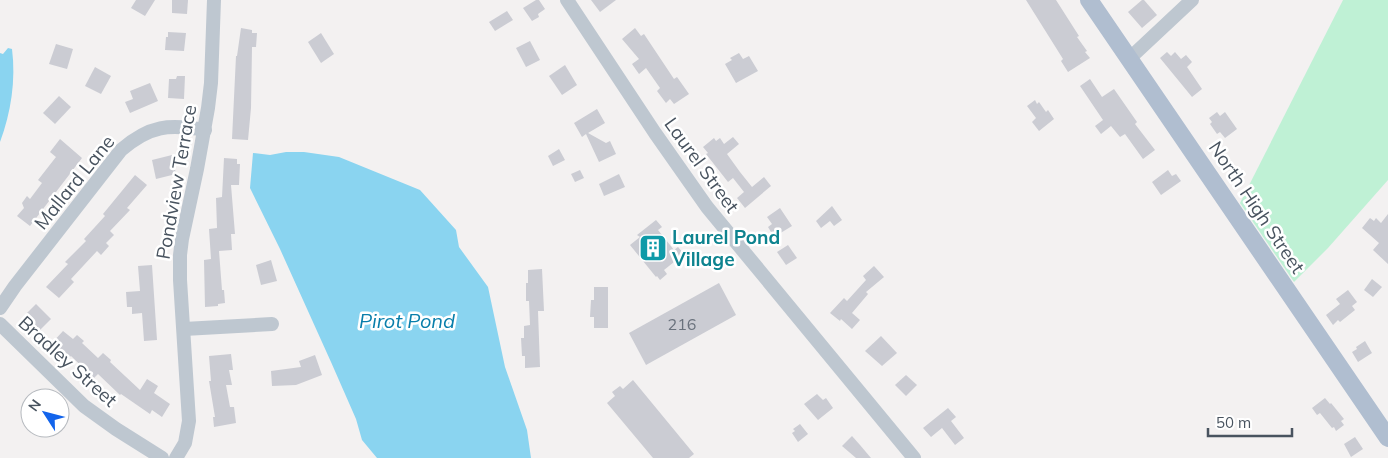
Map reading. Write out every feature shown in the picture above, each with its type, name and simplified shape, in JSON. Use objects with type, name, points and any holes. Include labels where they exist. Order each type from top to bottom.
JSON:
[{"type":"main road","name":"North High Street","points":[[1090,0],[1388,438]]},
{"type":"street","name":"Pondview Terrace","points":[[176,458],[188,431],[189,421],[180,280],[182,239],[205,130],[211,83],[214,0]]},
{"type":"street","name":"Laurel Street","points":[[567,0],[697,193],[914,458]]},
{"type":"street","points":[[1130,58],[1192,0]]},
{"type":"street","name":"Mallard Lane","points":[[0,308],[121,150],[136,138],[154,130],[170,126],[205,130]]},
{"type":"street","name":"Bradley Street","points":[[0,324],[84,406],[162,458]]},
{"type":"street","points":[[184,329],[272,324]]},
{"type":"green space","points":[[1343,0],[1388,0],[1388,180],[1328,248],[1294,282],[1240,203]]},
{"type":"water","points":[[8,48],[12,49],[13,84],[10,108],[0,142],[0,53],[3,54]]},
{"type":"water","name":"Pirot Pond","points":[[286,152],[304,152],[339,157],[420,190],[456,230],[459,247],[488,287],[505,367],[527,430],[531,458],[377,458],[362,440],[356,419],[331,362],[250,188],[253,153],[270,155]]},
{"type":"building","points":[[136,0],[155,0],[145,16],[131,8]]},
{"type":"building","points":[[172,0],[188,0],[187,14],[172,13]]},
{"type":"building","points":[[539,0],[545,9],[538,14],[539,17],[532,21],[523,8]]},
{"type":"building","points":[[591,0],[616,0],[600,12]]},
{"type":"building","points":[[1026,0],[1056,0],[1079,36],[1077,37],[1090,58],[1068,72],[1061,61],[1063,59]]},
{"type":"building","points":[[1142,0],[1157,15],[1142,28],[1128,12]]},
{"type":"building","points":[[507,11],[513,20],[495,31],[489,22]]},
{"type":"building","points":[[241,28],[257,33],[256,47],[252,47],[251,108],[248,140],[232,139],[236,56]]},
{"type":"building","points":[[635,28],[641,36],[644,34],[674,79],[677,77],[689,94],[674,104],[670,99],[666,103],[657,91],[660,88],[646,68],[639,74],[632,64],[639,59],[622,39]]},
{"type":"building","points":[[168,32],[186,33],[184,51],[165,50]]},
{"type":"building","points":[[321,33],[334,54],[321,63],[308,42]]},
{"type":"building","points":[[530,41],[540,60],[526,67],[516,48]]},
{"type":"building","points":[[56,44],[73,49],[67,69],[49,64]]},
{"type":"building","points":[[1167,52],[1171,56],[1175,52],[1181,59],[1186,55],[1192,62],[1187,67],[1202,89],[1192,97],[1160,58]]},
{"type":"building","points":[[739,53],[743,59],[749,56],[758,71],[736,83],[725,64],[732,60],[730,58]]},
{"type":"building","points":[[565,65],[577,85],[562,95],[549,76]]},
{"type":"building","points":[[95,67],[111,76],[101,94],[85,86]]},
{"type":"building","points":[[177,76],[185,76],[184,99],[168,98],[169,79],[176,79]]},
{"type":"building","points":[[1090,79],[1102,97],[1114,89],[1137,122],[1135,124],[1155,150],[1143,159],[1125,134],[1120,137],[1111,126],[1101,134],[1095,126],[1103,120],[1080,86]]},
{"type":"building","points":[[150,83],[158,101],[130,113],[125,102],[133,99],[130,91]]},
{"type":"building","points":[[59,96],[71,107],[55,124],[43,113]]},
{"type":"building","points":[[1035,100],[1037,104],[1039,102],[1046,112],[1048,110],[1054,119],[1039,131],[1032,122],[1036,118],[1027,106]]},
{"type":"building","points":[[597,109],[605,123],[588,133],[606,143],[610,141],[616,154],[599,162],[586,134],[582,137],[574,123]]},
{"type":"building","points":[[1217,112],[1220,116],[1225,112],[1237,129],[1225,138],[1220,132],[1217,134],[1210,124],[1212,122],[1209,118]]},
{"type":"building","points":[[733,137],[739,144],[727,154],[740,172],[752,187],[764,177],[771,186],[745,208],[737,198],[744,192],[733,178],[728,182],[706,154],[708,153],[703,147],[714,138],[716,141],[720,138],[724,144]]},
{"type":"building","points":[[60,139],[82,158],[30,226],[17,216],[24,208],[22,203],[27,196],[30,199],[42,183],[38,180],[56,157],[50,152]]},
{"type":"building","points":[[559,149],[565,160],[553,166],[548,156]]},
{"type":"building","points":[[172,155],[176,174],[156,179],[152,160]]},
{"type":"building","points":[[224,158],[237,159],[237,164],[240,164],[239,185],[231,185],[235,234],[231,234],[232,250],[219,251],[225,303],[218,304],[218,306],[205,307],[204,260],[211,259],[209,229],[217,228],[216,198],[222,197]]},
{"type":"building","points":[[580,170],[584,178],[575,182],[571,174]]},
{"type":"building","points":[[1168,170],[1172,176],[1176,174],[1181,181],[1161,195],[1152,182]]},
{"type":"building","points":[[619,174],[625,187],[604,196],[599,184]]},
{"type":"building","points":[[135,175],[147,185],[127,208],[130,210],[110,231],[114,235],[106,243],[109,246],[101,255],[97,251],[71,279],[74,282],[59,298],[46,287],[68,264],[65,262],[86,241],[84,239],[105,216],[103,214]]},
{"type":"building","points":[[832,206],[842,220],[834,226],[830,221],[821,228],[816,221]]},
{"type":"building","points":[[780,208],[792,226],[774,237],[768,227],[772,224],[767,217]]},
{"type":"building","points":[[1388,214],[1388,264],[1373,250],[1379,243],[1362,228],[1370,218],[1374,221],[1376,218],[1381,223]]},
{"type":"building","name":"Laurel Pond Village","points":[[656,220],[662,227],[658,230],[674,250],[678,247],[684,254],[664,270],[667,274],[660,280],[630,245],[640,237],[637,235]]},
{"type":"building","points":[[788,245],[797,258],[786,265],[777,252]]},
{"type":"building","points":[[271,260],[277,281],[261,285],[256,265]]},
{"type":"building","points":[[152,265],[157,340],[144,341],[142,313],[132,314],[132,307],[127,307],[126,292],[140,291],[138,266]]},
{"type":"building","points":[[874,266],[884,277],[866,292],[868,294],[852,313],[860,320],[852,329],[841,319],[840,321],[830,313],[844,298],[847,301],[866,280],[863,276]]},
{"type":"building","points":[[542,269],[544,311],[538,311],[540,367],[525,368],[525,356],[522,356],[521,338],[524,338],[524,326],[530,325],[529,301],[526,301],[528,270]]},
{"type":"building","points":[[1372,279],[1382,287],[1373,297],[1364,290]]},
{"type":"building","points":[[719,283],[736,315],[646,365],[629,333]]},
{"type":"building","points":[[594,287],[608,287],[608,328],[594,328],[594,317],[590,317],[591,300],[594,300]]},
{"type":"building","points":[[1348,290],[1357,302],[1352,306],[1355,310],[1333,325],[1326,315],[1340,304],[1336,299]]},
{"type":"building","points":[[36,304],[51,319],[39,331],[24,316]]},
{"type":"building","points":[[63,331],[73,339],[77,335],[84,341],[82,343],[98,358],[103,353],[140,390],[147,379],[158,386],[154,393],[170,404],[162,417],[152,410],[150,414],[120,395],[98,374],[94,378],[71,356],[68,358],[52,343]]},
{"type":"building","points":[[881,336],[897,353],[882,366],[865,351]]},
{"type":"building","points":[[1365,341],[1372,353],[1358,362],[1352,352]]},
{"type":"building","points":[[231,354],[233,370],[229,370],[232,385],[226,385],[230,407],[234,407],[236,423],[214,427],[213,417],[215,417],[209,381],[211,381],[209,356]]},
{"type":"building","points":[[315,355],[322,375],[296,385],[272,386],[271,371],[301,367],[299,361]]},
{"type":"building","points":[[906,375],[917,385],[906,396],[895,385]]},
{"type":"building","points":[[633,380],[694,454],[689,458],[653,458],[607,403],[615,396],[612,392],[620,386],[623,389]]},
{"type":"building","points":[[817,394],[823,400],[826,398],[833,408],[818,420],[804,404]]},
{"type":"building","points":[[1325,398],[1344,419],[1341,421],[1344,425],[1336,431],[1320,413],[1317,415],[1312,408]]},
{"type":"building","points":[[948,408],[956,417],[951,421],[964,438],[955,445],[942,428],[931,437],[923,428]]},
{"type":"building","points":[[800,424],[808,434],[798,442],[792,433],[795,431],[793,429]]},
{"type":"building","points":[[852,436],[871,458],[856,458],[842,446]]},
{"type":"building","points":[[1355,437],[1363,449],[1351,457],[1344,444]]},
{"type":"place","name":"Laurel Pond Village","points":[[653,248]]}]
